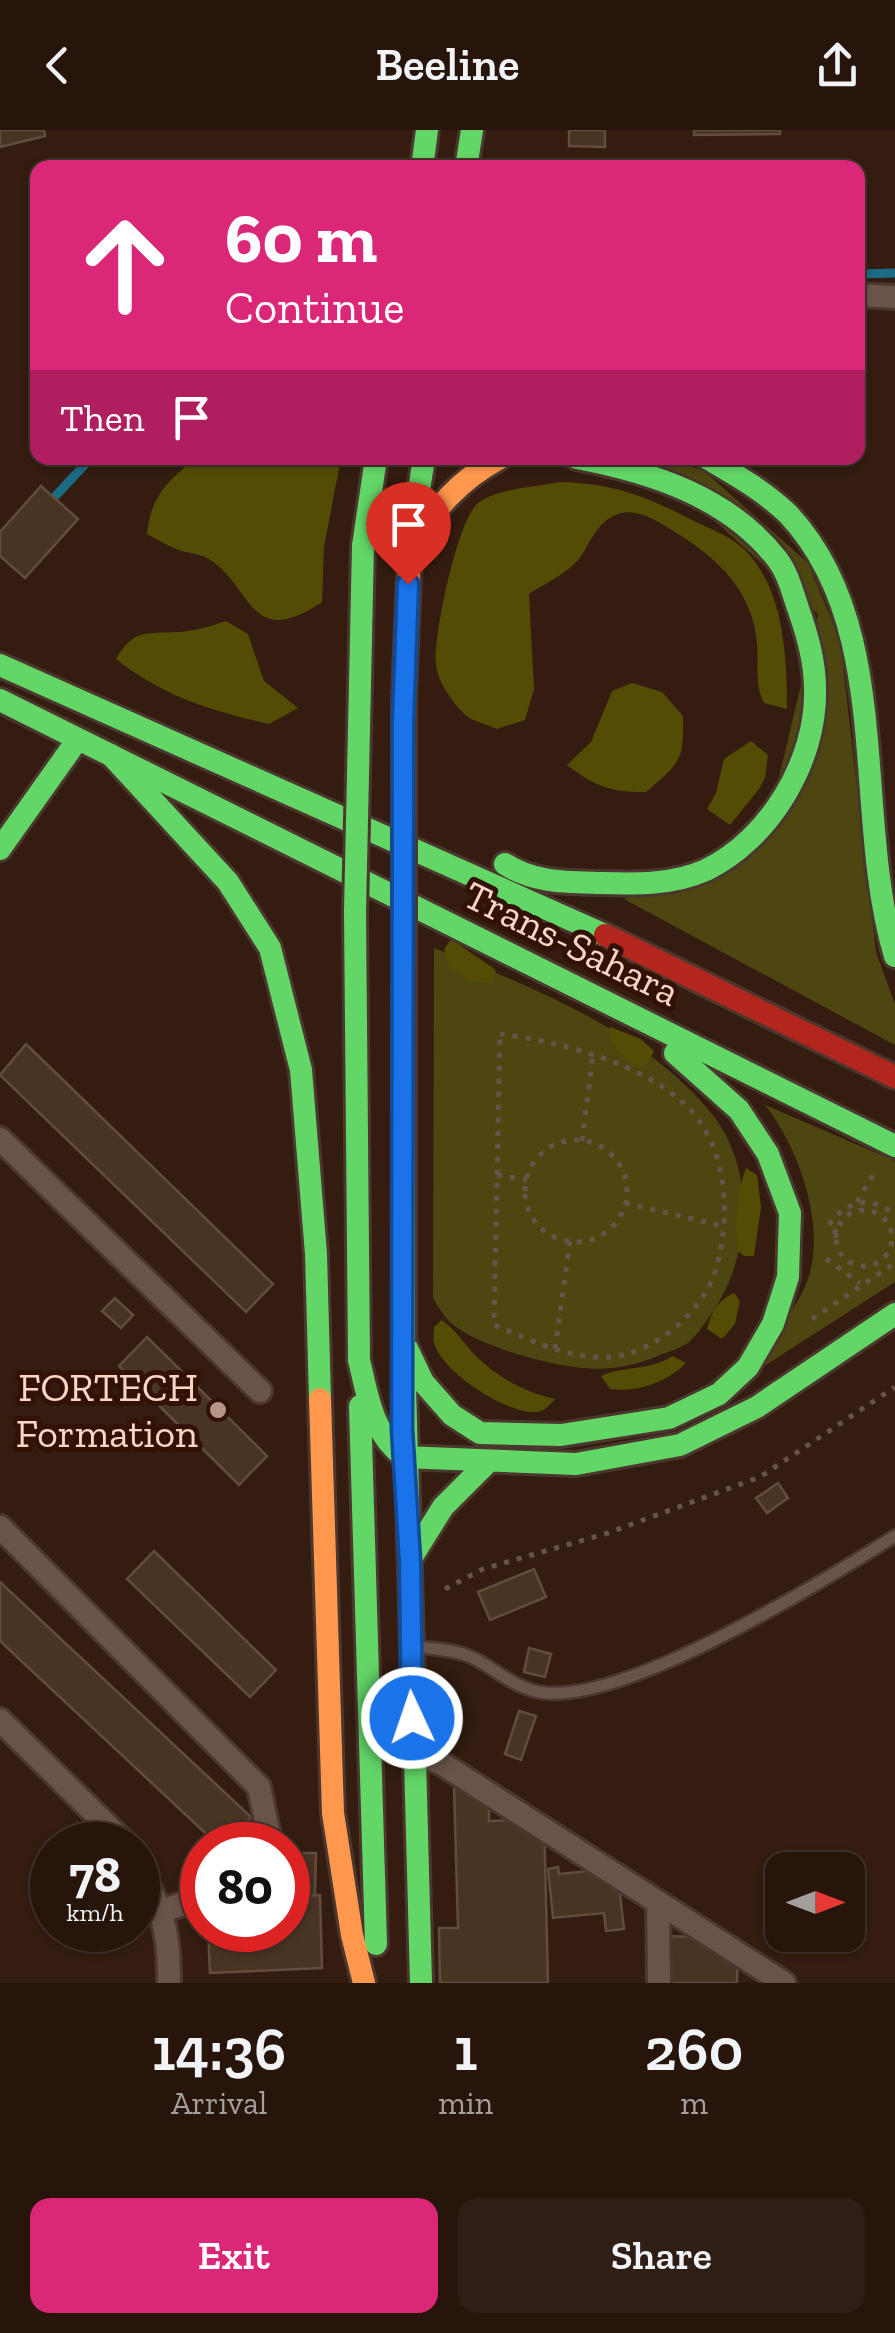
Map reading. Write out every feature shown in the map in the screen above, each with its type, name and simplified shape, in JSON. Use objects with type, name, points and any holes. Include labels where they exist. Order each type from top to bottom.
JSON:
[{"type":"main road","points":[[423,160],[428,130]]},
{"type":"main road","points":[[467,160],[472,130]]},
{"type":"main road","points":[[375,465],[363,546],[355,912],[359,1360],[378,1983]]},
{"type":"main road","points":[[422,1983],[404,1457],[412,1432],[404,1342],[403,722],[410,550],[423,465]]},
{"type":"main road","points":[[410,550],[439,503],[456,485],[486,465]]},
{"type":"main road","points":[[427,852],[506,864],[516,874],[553,880],[645,883],[705,870],[746,842],[782,798],[813,721],[814,668],[810,642],[788,575],[776,557],[742,524],[686,491],[620,465]]},
{"type":"main road","points":[[719,465],[760,488],[785,509],[826,560],[846,604],[864,660],[877,857],[895,956]]},
{"type":"main road","points":[[0,665],[427,852],[795,1025],[895,1077]]},
{"type":"main road","name":"Trans-Sahara","points":[[0,700],[634,1016],[888,1155]]},
{"type":"main road","points":[[0,849],[78,739]]},
{"type":"main road","points":[[111,755],[228,882],[270,948],[300,1070],[316,1254],[334,1813],[352,1934],[364,1983]]},
{"type":"main road","points":[[359,1360],[375,1423],[412,1432],[561,1434],[669,1418],[719,1394],[748,1367],[773,1324],[788,1277],[790,1213],[768,1154],[739,1110],[634,1016]]},
{"type":"main road","points":[[404,1457],[576,1464],[680,1444],[757,1407],[895,1314]]},
{"type":"main road","points":[[404,1342],[423,1382],[452,1414],[480,1433]]},
{"type":"main road","points":[[362,1458],[412,1432]]},
{"type":"main road","points":[[410,1561],[428,1524],[486,1462]]},
{"type":"street","points":[[865,296],[895,298]]},
{"type":"street","points":[[0,1139],[260,1391]]},
{"type":"street","points":[[0,1527],[259,1788],[266,1822]]},
{"type":"street","points":[[0,1720],[104,1822]]},
{"type":"street","points":[[414,1754],[441,1763],[784,1983]]},
{"type":"street","points":[[658,1904],[659,1983]]},
{"type":"street","points":[[162,1911],[180,1905]]},
{"type":"street","points":[[160,1907],[169,1955],[169,1983]]},
{"type":"lane","points":[[409,1646],[466,1654],[514,1684],[541,1693],[617,1682],[787,1603],[895,1536]]},
{"type":"path","points":[[500,1034],[593,1054],[668,1089],[694,1114],[720,1165],[724,1206],[714,1276],[699,1302],[670,1331],[639,1350],[614,1357],[589,1357],[555,1349],[494,1325],[500,1034]]},
{"type":"path","points":[[582,1141],[593,1054]]},
{"type":"path","points":[[582,1141],[600,1146],[618,1162],[627,1185],[626,1204],[618,1220],[600,1236],[570,1242],[553,1236],[534,1220],[526,1198],[527,1180],[542,1153],[564,1142],[582,1141]]},
{"type":"path","points":[[857,1202],[888,1155]]},
{"type":"path","points":[[497,1176],[527,1180]]},
{"type":"path","points":[[828,1226],[845,1207],[857,1202],[881,1204],[895,1215]]},
{"type":"path","points":[[626,1204],[722,1226]]},
{"type":"path","points":[[824,1207],[828,1237]]},
{"type":"path","points":[[863,1282],[867,1267],[886,1256],[892,1235],[888,1224],[871,1211],[860,1210],[849,1214],[836,1233],[836,1243],[847,1261],[867,1267]]},
{"type":"path","points":[[828,1226],[836,1233]]},
{"type":"path","points":[[555,1349],[570,1242]]},
{"type":"path","points":[[827,1247],[825,1263],[863,1282]]},
{"type":"path","points":[[815,1303],[810,1321],[895,1263]]},
{"type":"path","points":[[410,1603],[483,1569],[608,1532],[760,1477],[895,1388]]},
{"type":"shaded area","points":[[188,465],[340,465],[324,547],[322,602],[297,616],[279,620],[265,617],[207,558],[176,549],[147,534],[157,499]]},
{"type":"shaded area","points":[[653,465],[686,465],[704,471],[808,563],[840,640],[876,952],[895,1004],[895,1045],[624,899],[764,840],[818,614]]},
{"type":"shaded area","points":[[560,482],[609,487],[639,496],[716,531],[744,549],[768,583],[781,624],[787,709],[764,703],[758,681],[754,625],[730,577],[705,553],[669,528],[648,517],[625,512],[604,522],[569,569],[529,594],[534,689],[525,720],[497,729],[463,713],[443,686],[436,665],[442,606],[462,532],[470,514],[486,498]]},
{"type":"shaded area","points":[[226,621],[248,634],[264,681],[298,708],[269,724],[228,714],[151,683],[116,659],[135,637],[191,631]]},
{"type":"shaded area","points":[[632,683],[662,692],[683,716],[678,760],[646,792],[604,787],[567,765],[591,742],[612,691]]},
{"type":"shaded area","points":[[751,741],[768,755],[765,778],[730,825],[707,809],[716,793],[724,759]]},
{"type":"shaded area","points":[[451,939],[496,970],[492,983],[470,981],[449,967],[444,949]]},
{"type":"shaded area","points":[[434,948],[544,994],[616,1032],[680,1080],[723,1131],[741,1182],[742,1237],[726,1289],[688,1343],[626,1366],[579,1368],[527,1357],[487,1343],[448,1321],[439,1308],[433,1298]]},
{"type":"shaded area","points":[[610,1027],[641,1039],[654,1051],[648,1064],[641,1067],[623,1056],[614,1046]]},
{"type":"shaded area","points":[[765,1105],[895,1161],[895,1282],[735,1385],[798,1300],[811,1267],[814,1243],[800,1168]]},
{"type":"shaded area","points":[[746,1168],[757,1175],[761,1207],[754,1256],[738,1251],[737,1241],[738,1198]]},
{"type":"shaded area","points":[[734,1293],[740,1301],[735,1324],[722,1339],[707,1329],[716,1307]]},
{"type":"shaded area","points":[[442,1320],[493,1371],[523,1388],[555,1399],[542,1411],[523,1411],[477,1389],[439,1354],[434,1327]]},
{"type":"shaded area","points":[[673,1356],[686,1363],[661,1381],[641,1388],[610,1389],[601,1376],[655,1364]]},
{"type":"building","points":[[0,130],[44,130],[45,136],[0,147]]},
{"type":"building","points":[[569,130],[605,130],[605,147],[569,146]]},
{"type":"building","points":[[694,130],[780,130],[780,134],[694,135]]},
{"type":"building","points":[[41,486],[78,519],[25,578],[0,556],[0,532]]},
{"type":"building","points":[[26,1044],[273,1284],[246,1312],[0,1075]]},
{"type":"building","points":[[115,1298],[133,1315],[121,1328],[102,1311]]},
{"type":"building","points":[[147,1337],[267,1456],[239,1485],[119,1366]]},
{"type":"building","points":[[778,1483],[788,1498],[767,1513],[756,1498]]},
{"type":"building","points":[[154,1551],[276,1670],[250,1697],[127,1579]]},
{"type":"building","points":[[534,1569],[546,1597],[490,1620],[478,1592]]},
{"type":"building","points":[[0,1582],[251,1817],[246,1822],[193,1822],[0,1641]]},
{"type":"building","points":[[529,1648],[551,1654],[545,1677],[524,1672]]},
{"type":"building","points":[[519,1711],[536,1716],[521,1760],[505,1754]]},
{"type":"building","points":[[489,1784],[489,1821],[544,1819],[548,1983],[440,1983],[439,1928],[458,1928],[454,1786]]},
{"type":"building","points":[[310,1853],[316,1853],[315,1895],[310,1895]]},
{"type":"building","points":[[558,1867],[559,1874],[617,1868],[624,1929],[606,1931],[604,1913],[553,1918],[548,1869]]},
{"type":"building","points":[[320,1895],[322,1968],[210,1973],[209,1952],[310,1952],[310,1896]]},
{"type":"building","points":[[664,1936],[738,1938],[737,1983],[663,1983]]},
{"type":"waterway","points":[[865,274],[895,273]]},
{"type":"waterway","points":[[47,505],[84,465]]},
{"type":"traffic: fast","points":[[423,160],[427,130]]},
{"type":"traffic: fast","points":[[467,160],[472,130]]},
{"type":"traffic: fast","points":[[363,546],[375,465]]},
{"type":"traffic: fast","points":[[412,535],[423,465]]},
{"type":"traffic: fast","points":[[505,864],[539,878],[588,883],[654,882],[706,870],[750,839],[769,818],[785,794],[808,743],[814,716],[814,668],[789,582],[777,559],[758,537],[712,503],[660,480],[607,465]]},
{"type":"traffic: fast","points":[[718,465],[788,514],[822,560],[844,611],[858,667],[882,901],[895,956]]},
{"type":"traffic: fast","points":[[359,1360],[355,912],[363,546]]},
{"type":"traffic: fast","points":[[0,665],[605,935]]},
{"type":"traffic: fast","points":[[404,696],[404,1342]]},
{"type":"traffic: fast","points":[[0,700],[895,1146]]},
{"type":"traffic: fast","points":[[0,849],[78,739]]},
{"type":"traffic: fast","points":[[111,755],[228,882],[270,948],[301,1070],[316,1254],[320,1399]]},
{"type":"traffic: fast","points":[[404,1342],[423,1382],[452,1415],[480,1433],[561,1435],[669,1418],[719,1394],[748,1367],[773,1324],[788,1277],[790,1213],[768,1154],[739,1110],[675,1053]]},
{"type":"traffic: fast","points":[[359,1360],[378,1426],[404,1457],[576,1464],[680,1445],[757,1407],[895,1314]]},
{"type":"traffic: fast","points":[[404,1348],[421,1983]]},
{"type":"traffic: fast","points":[[360,1406],[376,1944]]},
{"type":"traffic: fast","points":[[410,1560],[443,1507],[487,1463]]},
{"type":"traffic: slow","points":[[410,550],[448,497],[489,465]]},
{"type":"traffic: slow","points":[[404,696],[410,550]]},
{"type":"traffic: slow","points":[[320,1399],[333,1813],[352,1935],[364,1983]]},
{"type":"traffic: jam","points":[[605,935],[895,1077]]},
{"type":"place","name":"FORTECH Formation","points":[[218,1410]]},
{"type":"route","points":[[408,584],[403,722],[402,1429],[410,1561],[412,1718]]}]
